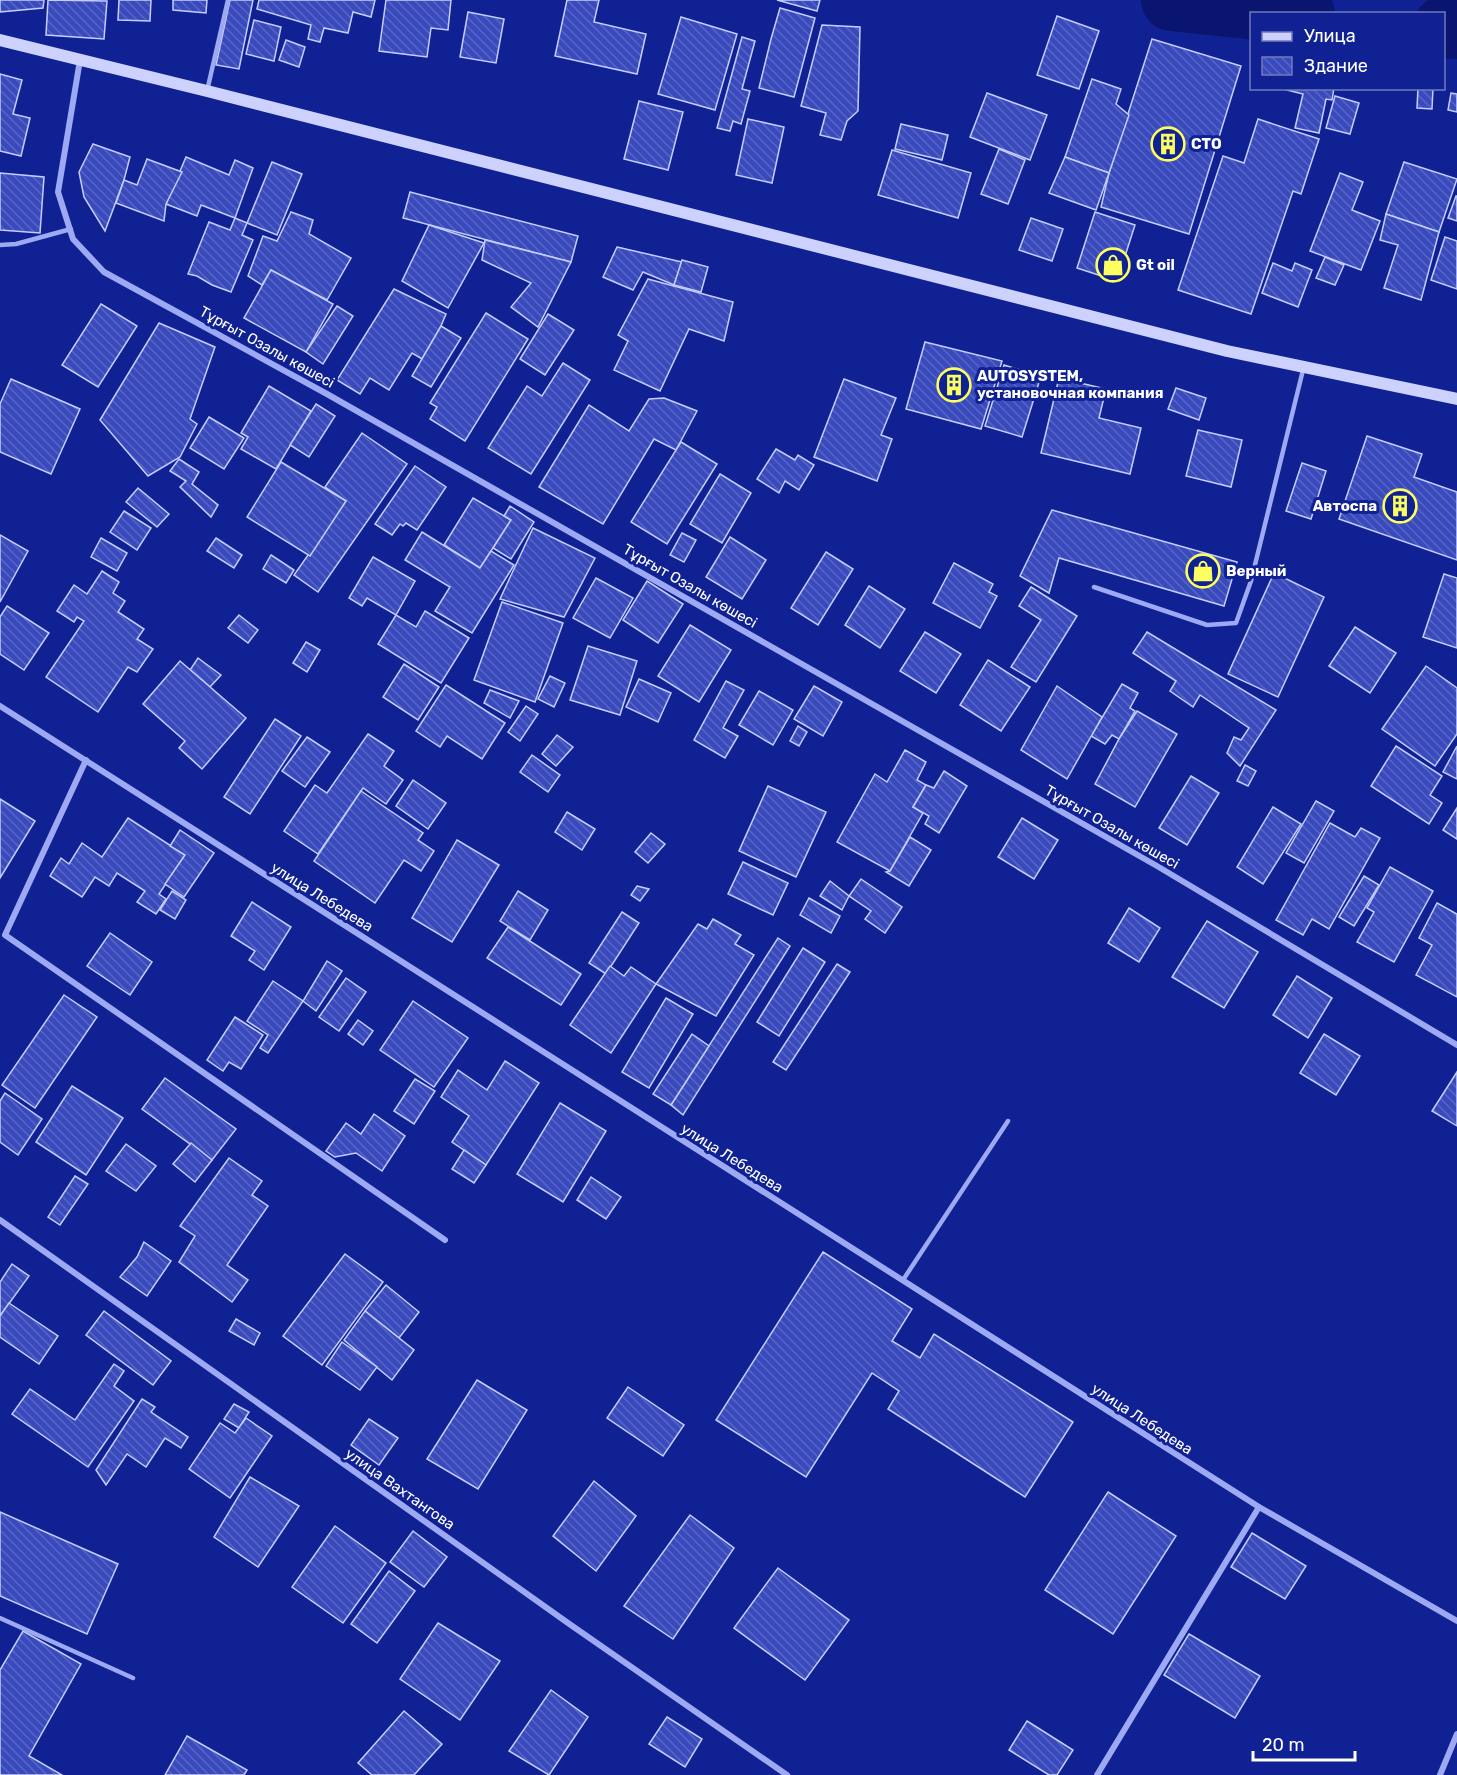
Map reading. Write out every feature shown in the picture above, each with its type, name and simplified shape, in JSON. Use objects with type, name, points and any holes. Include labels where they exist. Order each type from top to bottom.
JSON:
[{"type":"street","points":[[0,40],[1227,351],[1457,399]]},
{"type":"street","name":"Тұрғыт Озалы көшесі","points":[[80,59],[58,192],[73,239],[104,272],[327,394],[1137,854],[1457,1045]]},
{"type":"street","name":"улица Лебедева","points":[[0,706],[1259,1507],[1457,1621]]},
{"type":"street","points":[[86,760],[5,935],[445,1240]]},
{"type":"street","name":"улица Вахтангова","points":[[0,1220],[558,1617],[787,1775]]},
{"type":"street","points":[[1096,1775],[1259,1507]]},
{"type":"street","points":[[1440,1775],[1457,1734]]},
{"type":"lane","points":[[207,91],[228,0]]},
{"type":"lane","points":[[0,245],[16,244],[71,229]]},
{"type":"lane","points":[[1094,587],[1208,625],[1236,623],[1251,581],[1304,367]]},
{"type":"lane","points":[[903,1280],[1008,1121]]},
{"type":"lane","points":[[0,1618],[133,1678]]},
{"type":"building","points":[[0,0],[44,0],[43,8],[0,12]]},
{"type":"building","points":[[48,0],[107,1],[104,39],[46,35]]},
{"type":"building","points":[[119,0],[151,0],[150,21],[118,20]]},
{"type":"building","points":[[173,0],[207,0],[206,13],[173,10]]},
{"type":"building","points":[[230,0],[253,0],[239,69],[216,65]]},
{"type":"building","points":[[259,0],[375,0],[371,17],[353,12],[348,33],[324,28],[320,42],[308,39],[311,25],[257,9]]},
{"type":"building","points":[[386,0],[451,0],[448,30],[431,28],[427,57],[379,51]]},
{"type":"building","points":[[567,0],[599,0],[594,22],[646,34],[637,74],[555,56]]},
{"type":"building","points":[[777,0],[820,0],[817,11]]},
{"type":"building","points":[[780,8],[815,18],[794,97],[759,88]]},
{"type":"building","points":[[468,12],[504,19],[496,63],[460,57]]},
{"type":"building","points":[[1057,16],[1099,31],[1079,89],[1037,75]]},
{"type":"building","points":[[681,17],[737,34],[715,110],[658,94]]},
{"type":"building","points":[[254,20],[281,27],[274,61],[246,54]]},
{"type":"building","points":[[822,25],[860,27],[858,111],[847,121],[841,140],[820,135],[826,113],[801,106]]},
{"type":"building","points":[[742,37],[755,41],[742,89],[750,91],[741,124],[733,121],[730,131],[717,128]]},
{"type":"building","name":"СТО","points":[[1152,39],[1241,66],[1189,234],[1101,207],[1109,173]]},
{"type":"building","points":[[286,40],[305,47],[299,67],[279,60]]},
{"type":"building","points":[[0,74],[22,80],[13,114],[30,118],[21,156],[0,151]]},
{"type":"building","points":[[1092,79],[1121,89],[1116,104],[1129,115],[1109,173],[1065,157]]},
{"type":"building","points":[[1287,90],[1334,90],[1332,100],[1326,99],[1319,133],[1295,128],[1303,94]]},
{"type":"building","points":[[1418,90],[1433,90],[1432,109],[1417,108]]},
{"type":"building","points":[[987,93],[1047,115],[1030,160],[970,137]]},
{"type":"building","points":[[1451,93],[1457,94],[1457,112],[1448,110]]},
{"type":"building","points":[[1335,96],[1359,103],[1350,134],[1326,128]]},
{"type":"building","points":[[639,101],[683,112],[668,170],[624,159]]},
{"type":"building","points":[[748,119],[784,127],[772,183],[736,175]]},
{"type":"building","points":[[1258,119],[1319,139],[1301,194],[1293,191],[1251,314],[1178,290],[1223,156],[1244,163]]},
{"type":"building","points":[[901,124],[948,135],[942,160],[895,149]]},
{"type":"building","points":[[93,144],[130,157],[105,231],[84,197],[79,172]]},
{"type":"building","points":[[999,149],[1025,160],[1008,204],[981,194]]},
{"type":"building","points":[[892,150],[971,173],[958,218],[878,195]]},
{"type":"building","points":[[186,157],[229,175],[235,160],[253,168],[235,218],[201,205],[197,216],[166,204]]},
{"type":"building","points":[[1065,157],[1109,173],[1096,210],[1049,193]]},
{"type":"building","points":[[147,159],[182,172],[166,204],[164,221],[116,203],[124,180],[137,185]]},
{"type":"building","points":[[272,162],[302,174],[277,235],[247,223]]},
{"type":"building","points":[[1404,162],[1457,179],[1439,232],[1386,214]]},
{"type":"building","points":[[0,173],[44,177],[40,233],[0,230]]},
{"type":"building","points":[[1340,173],[1363,182],[1352,210],[1380,221],[1361,270],[1310,251]]},
{"type":"building","points":[[410,192],[578,236],[571,262],[403,218]]},
{"type":"building","points":[[1457,196],[1457,221],[1448,218]]},
{"type":"building","points":[[291,212],[313,220],[309,234],[351,258],[327,300],[271,270],[262,285],[248,276],[263,236],[277,241]]},
{"type":"building","points":[[1095,212],[1135,225],[1117,281],[1077,268]]},
{"type":"building","points":[[1386,214],[1439,232],[1421,300],[1384,288],[1398,245],[1380,240]]},
{"type":"building","points":[[235,218],[247,223],[242,235],[253,240],[231,292],[188,274],[209,222],[230,230]]},
{"type":"building","points":[[1031,218],[1063,229],[1052,261],[1019,250]]},
{"type":"building","points":[[429,225],[484,243],[448,308],[402,281]]},
{"type":"building","points":[[1445,237],[1457,241],[1457,289],[1431,280]]},
{"type":"building","points":[[485,240],[571,262],[538,327],[511,307],[531,283],[482,260]]},
{"type":"building","points":[[617,247],[682,262],[674,285],[643,272],[633,290],[603,277]]},
{"type":"building","points":[[1325,257],[1344,265],[1335,285],[1316,278]]},
{"type":"building","points":[[682,260],[708,267],[701,292],[674,285]]},
{"type":"building","points":[[1273,263],[1292,271],[1295,263],[1312,270],[1298,307],[1262,293]]},
{"type":"building","points":[[271,270],[333,304],[306,352],[244,318]]},
{"type":"building","points":[[648,279],[733,302],[724,341],[689,329],[660,391],[614,370],[628,341],[618,335]]},
{"type":"building","points":[[394,289],[446,314],[422,359],[412,353],[389,390],[370,378],[360,394],[337,380]]},
{"type":"building","points":[[101,304],[137,326],[98,387],[62,365]]},
{"type":"building","points":[[337,306],[353,316],[323,364],[306,352]]},
{"type":"building","points":[[486,313],[528,339],[465,441],[430,419],[437,407],[430,403]]},
{"type":"building","points":[[548,314],[574,330],[545,375],[520,359]]},
{"type":"building","points":[[159,323],[215,347],[190,419],[197,424],[180,457],[148,476],[100,420]]},
{"type":"building","points":[[441,326],[461,338],[431,387],[412,376]]},
{"type":"building","name":"AUTOSYSTEM, установочная компания","points":[[925,342],[1002,361],[981,429],[906,409]]},
{"type":"building","points":[[563,363],[590,380],[531,474],[488,448],[527,386],[542,396]]},
{"type":"building","points":[[1004,365],[1041,376],[1022,437],[985,426]]},
{"type":"building","points":[[1059,378],[1106,389],[1099,418],[1141,428],[1130,474],[1041,453]]},
{"type":"building","points":[[11,379],[80,409],[51,474],[0,452],[0,404]]},
{"type":"building","points":[[844,379],[896,398],[881,435],[892,439],[877,481],[814,457]]},
{"type":"building","points":[[269,386],[311,411],[276,469],[241,449],[248,437],[241,433]]},
{"type":"building","points":[[1176,388],[1206,398],[1199,420],[1168,409]]},
{"type":"building","points":[[664,398],[697,411],[676,450],[654,439],[603,524],[539,487],[589,405],[629,431],[649,399]]},
{"type":"building","points":[[316,404],[335,416],[309,457],[290,445]]},
{"type":"building","points":[[209,417],[244,438],[224,469],[190,448]]},
{"type":"building","points":[[1198,430],[1242,440],[1231,487],[1186,476]]},
{"type":"building","points":[[362,433],[407,464],[318,592],[294,575],[346,501],[325,487]]},
{"type":"building","name":"Автоспа","points":[[1367,436],[1422,454],[1414,477],[1457,492],[1457,560],[1339,519]]},
{"type":"building","points":[[681,442],[717,464],[667,544],[631,522]]},
{"type":"building","points":[[776,449],[795,460],[798,455],[814,465],[799,490],[785,481],[779,493],[757,479]]},
{"type":"building","points":[[179,459],[199,472],[192,484],[218,505],[211,517],[180,487],[186,481],[170,471]]},
{"type":"building","points":[[281,462],[346,501],[310,556],[247,517]]},
{"type":"building","points":[[1302,463],[1326,471],[1311,519],[1286,511]]},
{"type":"building","points":[[415,466],[446,487],[417,530],[406,523],[403,526],[400,524],[392,535],[375,524]]},
{"type":"building","points":[[720,474],[751,493],[722,543],[690,524]]},
{"type":"building","points":[[138,488],[169,514],[157,527],[126,502]]},
{"type":"building","points":[[473,498],[511,520],[480,568],[444,545]]},
{"type":"building","points":[[510,506],[534,522],[511,559],[493,548],[511,520],[504,516]]},
{"type":"building","points":[[1052,510],[1237,562],[1224,606],[1059,558],[1049,593],[1020,576]]},
{"type":"building","points":[[124,511],[151,528],[137,550],[110,532]]},
{"type":"building","points":[[533,528],[595,558],[564,617],[500,599]]},
{"type":"building","points":[[422,532],[480,568],[491,551],[514,565],[472,633],[435,611],[450,587],[405,560]]},
{"type":"building","points":[[682,533],[696,540],[684,562],[670,555]]},
{"type":"building","points":[[0,535],[28,551],[0,602]]},
{"type":"building","points":[[730,537],[766,560],[742,599],[706,577]]},
{"type":"building","points":[[101,538],[127,553],[117,571],[91,557]]},
{"type":"building","points":[[216,538],[242,555],[234,568],[207,551]]},
{"type":"building","points":[[826,552],[853,569],[818,625],[791,608]]},
{"type":"building","points":[[271,555],[294,570],[286,583],[263,569]]},
{"type":"building","points":[[373,557],[415,581],[396,615],[367,598],[362,606],[349,598]]},
{"type":"building","points":[[954,563],[993,584],[989,592],[997,596],[980,628],[933,603]]},
{"type":"building","points":[[102,571],[119,582],[113,593],[125,601],[118,612],[144,629],[137,639],[153,649],[137,672],[128,667],[98,712],[46,677],[84,621],[77,617],[74,622],[57,611],[74,585],[87,594]]},
{"type":"building","points":[[1274,573],[1324,597],[1278,697],[1228,674]]},
{"type":"building","points":[[1444,574],[1457,578],[1457,648],[1423,637]]},
{"type":"building","points":[[596,578],[633,598],[610,638],[573,618]]},
{"type":"building","points":[[647,581],[683,604],[658,643],[623,620]]},
{"type":"building","points":[[869,586],[905,609],[880,648],[845,625]]},
{"type":"building","points":[[1031,587],[1077,616],[1036,682],[1011,667],[1041,620],[1019,606]]},
{"type":"building","points":[[502,602],[563,623],[535,702],[474,680]]},
{"type":"building","points":[[7,606],[49,633],[24,670],[0,654],[0,617]]},
{"type":"building","points":[[425,611],[469,638],[441,683],[378,644],[396,615],[416,627]]},
{"type":"building","points":[[239,615],[258,630],[248,643],[228,628]]},
{"type":"building","points":[[690,625],[731,650],[699,702],[658,676]]},
{"type":"building","points":[[1355,627],[1396,653],[1370,693],[1329,666]]},
{"type":"building","points":[[925,632],[961,654],[936,693],[900,671]]},
{"type":"building","points":[[1147,632],[1276,710],[1240,766],[1227,753],[1234,737],[1241,740],[1249,728],[1200,695],[1193,707],[1170,691],[1176,681],[1133,653]]},
{"type":"building","points":[[306,642],[320,650],[307,672],[293,663]]},
{"type":"building","points":[[588,646],[637,661],[620,715],[570,700]]},
{"type":"building","points":[[198,658],[221,675],[210,687],[190,670]]},
{"type":"building","points":[[988,660],[1030,687],[1001,731],[960,705]]},
{"type":"building","points":[[180,661],[246,718],[202,769],[179,748],[185,741],[143,704]]},
{"type":"building","points":[[404,664],[439,687],[418,720],[383,697]]},
{"type":"building","points":[[1426,666],[1457,688],[1457,734],[1435,766],[1382,729]]},
{"type":"building","points":[[550,676],[565,683],[554,707],[538,699]]},
{"type":"building","points":[[639,679],[671,693],[658,722],[626,707]]},
{"type":"building","points":[[726,681],[744,690],[723,728],[738,736],[725,758],[694,740]]},
{"type":"building","points":[[1122,684],[1138,693],[1130,708],[1135,711],[1119,739],[1112,735],[1105,744],[1091,736]]},
{"type":"building","points":[[446,685],[505,723],[482,759],[447,736],[440,747],[416,731]]},
{"type":"building","points":[[814,686],[842,702],[823,736],[794,719]]},
{"type":"building","points":[[1057,686],[1102,717],[1067,779],[1021,750]]},
{"type":"building","points":[[490,690],[519,701],[510,718],[484,703]]},
{"type":"building","points":[[759,691],[793,710],[773,745],[739,725]]},
{"type":"building","points":[[526,706],[538,714],[520,741],[508,732]]},
{"type":"building","points":[[1137,711],[1177,734],[1135,807],[1095,784]]},
{"type":"building","points":[[275,719],[301,736],[250,814],[224,797]]},
{"type":"building","points":[[798,726],[807,732],[799,746],[790,741]]},
{"type":"building","points":[[368,734],[394,751],[384,766],[403,780],[386,804],[363,788],[318,854],[284,831],[315,785],[327,793]]},
{"type":"building","points":[[557,735],[573,747],[556,766],[542,754]]},
{"type":"building","points":[[307,737],[330,752],[305,787],[282,771]]},
{"type":"building","points":[[1396,746],[1442,776],[1430,795],[1442,803],[1429,824],[1371,786]]},
{"type":"building","points":[[1457,746],[1457,779],[1443,772]]},
{"type":"building","points":[[905,750],[926,762],[917,780],[926,785],[913,807],[923,813],[890,871],[837,842],[875,774],[887,782]]},
{"type":"building","points":[[532,755],[560,775],[548,792],[520,772]]},
{"type":"building","points":[[1245,765],[1256,771],[1248,786],[1237,781]]},
{"type":"building","points":[[944,771],[967,786],[939,833],[925,824],[929,816],[913,807],[926,785],[934,788]]},
{"type":"building","points":[[1191,776],[1219,793],[1187,845],[1159,828]]},
{"type":"building","points":[[413,780],[446,803],[428,829],[396,806]]},
{"type":"building","points":[[768,786],[826,812],[796,877],[739,851]]},
{"type":"building","points":[[361,791],[423,833],[418,840],[434,851],[421,871],[404,860],[375,903],[314,861]]},
{"type":"building","points":[[0,799],[35,821],[0,878]]},
{"type":"building","points":[[1316,801],[1334,811],[1304,863],[1286,853]]},
{"type":"building","points":[[1273,807],[1301,824],[1263,884],[1237,867]]},
{"type":"building","points":[[1457,808],[1457,839],[1443,830]]},
{"type":"building","points":[[567,812],[595,829],[582,850],[555,832]]},
{"type":"building","points":[[128,818],[185,855],[159,894],[166,899],[156,914],[137,902],[145,891],[117,873],[109,886],[95,877],[82,897],[50,876],[61,858],[69,864],[82,843],[102,857]]},
{"type":"building","points":[[1022,818],[1058,840],[1034,879],[998,857]]},
{"type":"building","points":[[1330,823],[1355,837],[1361,828],[1380,838],[1329,929],[1312,919],[1303,935],[1276,920]]},
{"type":"building","points":[[180,830],[214,853],[184,897],[165,884],[185,855],[170,846]]},
{"type":"building","points":[[651,833],[665,844],[648,863],[635,852]]},
{"type":"building","points":[[910,837],[931,850],[909,886],[886,872],[890,871]]},
{"type":"building","points":[[457,840],[499,865],[452,942],[412,918]]},
{"type":"building","points":[[743,862],[788,883],[773,915],[728,894]]},
{"type":"building","points":[[1390,867],[1433,891],[1394,962],[1357,942],[1374,912],[1367,908]]},
{"type":"building","points":[[1364,876],[1379,885],[1354,926],[1339,917]]},
{"type":"building","points":[[861,879],[902,907],[885,933],[865,919],[871,911],[849,896]]},
{"type":"building","points":[[830,881],[849,896],[842,910],[820,896]]},
{"type":"building","points":[[637,886],[649,889],[640,901],[631,895]]},
{"type":"building","points":[[172,891],[186,900],[175,919],[160,910]]},
{"type":"building","points":[[518,891],[548,910],[530,940],[500,921]]},
{"type":"building","points":[[809,898],[840,916],[831,933],[800,915]]},
{"type":"building","points":[[252,902],[291,927],[264,970],[249,960],[255,951],[231,936]]},
{"type":"building","points":[[1437,903],[1457,914],[1457,997],[1416,975],[1432,945],[1419,938]]},
{"type":"building","points":[[1129,908],[1160,928],[1139,962],[1108,943]]},
{"type":"building","points":[[622,912],[639,923],[606,974],[589,963]]},
{"type":"building","points":[[713,919],[741,935],[735,944],[754,955],[716,1016],[656,984],[698,924],[707,929]]},
{"type":"building","points":[[1207,921],[1258,952],[1224,1008],[1172,977]]},
{"type":"building","points":[[508,927],[581,974],[561,1005],[487,958]]},
{"type":"building","points":[[110,933],[152,962],[130,995],[87,966]]},
{"type":"building","points":[[778,938],[790,946],[683,1115],[671,1105]]},
{"type":"building","points":[[803,948],[825,962],[779,1036],[757,1022]]},
{"type":"building","points":[[327,961],[342,971],[316,1011],[303,1001]]},
{"type":"building","points":[[837,964],[850,972],[786,1070],[773,1062]]},
{"type":"building","points":[[610,966],[624,976],[631,967],[656,984],[611,1053],[570,1025]]},
{"type":"building","points":[[1297,976],[1332,998],[1308,1038],[1273,1015]]},
{"type":"building","points":[[346,978],[366,992],[339,1031],[319,1017]]},
{"type":"building","points":[[273,981],[303,1001],[268,1053],[260,1048],[268,1035],[247,1021]]},
{"type":"building","points":[[64,995],[97,1017],[35,1108],[2,1085]]},
{"type":"building","points":[[666,998],[693,1014],[649,1088],[622,1072]]},
{"type":"building","points":[[413,1001],[468,1038],[434,1087],[380,1050]]},
{"type":"building","points":[[235,1017],[263,1035],[241,1069],[229,1062],[223,1071],[207,1060]]},
{"type":"building","points":[[358,1020],[373,1031],[363,1045],[348,1034]]},
{"type":"building","points":[[692,1034],[709,1046],[671,1105],[653,1094]]},
{"type":"building","points":[[1324,1034],[1360,1056],[1336,1095],[1300,1073]]},
{"type":"building","points":[[505,1061],[539,1083],[486,1165],[452,1142],[469,1116],[441,1097],[458,1070],[487,1090]]},
{"type":"building","points":[[1457,1072],[1457,1126],[1432,1111]]},
{"type":"building","points":[[165,1078],[236,1129],[212,1160],[142,1109]]},
{"type":"building","points":[[415,1079],[435,1091],[414,1124],[394,1111]]},
{"type":"building","points":[[72,1086],[123,1118],[86,1175],[36,1142]]},
{"type":"building","points":[[5,1093],[42,1119],[18,1155],[0,1142],[0,1101]]},
{"type":"building","points":[[560,1103],[606,1131],[563,1202],[517,1174]]},
{"type":"building","points":[[374,1114],[405,1136],[382,1171],[356,1153],[335,1157],[326,1151],[346,1123],[361,1134]]},
{"type":"building","points":[[191,1143],[212,1160],[195,1182],[173,1164]]},
{"type":"building","points":[[126,1144],[156,1166],[136,1191],[106,1171]]},
{"type":"building","points":[[464,1150],[486,1165],[474,1183],[452,1169]]},
{"type":"building","points":[[229,1158],[262,1181],[252,1195],[268,1206],[227,1265],[248,1280],[232,1302],[179,1262],[195,1236],[180,1226]]},
{"type":"building","points":[[75,1176],[88,1184],[60,1225],[48,1217]]},
{"type":"building","points":[[591,1177],[621,1197],[606,1219],[577,1200]]},
{"type":"building","points":[[144,1242],[171,1261],[147,1296],[120,1277],[137,1257]]},
{"type":"building","points":[[823,1252],[912,1309],[892,1341],[920,1358],[934,1334],[1073,1422],[1025,1497],[888,1409],[899,1391],[872,1373],[806,1477],[716,1420]]},
{"type":"building","points":[[345,1254],[383,1282],[322,1365],[283,1336]]},
{"type":"building","points":[[12,1264],[29,1276],[0,1316],[0,1282]]},
{"type":"building","points":[[386,1285],[419,1312],[399,1338],[365,1311]]},
{"type":"building","points":[[9,1303],[58,1336],[39,1364],[0,1337],[0,1316]]},
{"type":"building","points":[[104,1311],[171,1361],[153,1385],[86,1335]]},
{"type":"building","points":[[365,1311],[414,1350],[392,1380],[344,1340]]},
{"type":"building","points":[[236,1319],[260,1333],[254,1345],[229,1331]]},
{"type":"building","points":[[342,1342],[377,1367],[360,1390],[326,1366]]},
{"type":"building","points":[[114,1364],[124,1371],[114,1386],[134,1401],[88,1467],[12,1414],[30,1389],[75,1420]]},
{"type":"building","points":[[477,1380],[527,1410],[478,1489],[427,1459]]},
{"type":"building","points":[[628,1387],[684,1425],[663,1456],[607,1418]]},
{"type":"building","points":[[142,1399],[155,1407],[151,1412],[188,1437],[181,1448],[165,1438],[146,1467],[127,1454],[106,1485],[96,1470]]},
{"type":"building","points":[[234,1404],[249,1412],[239,1428],[224,1419]]},
{"type":"building","points":[[246,1418],[272,1436],[230,1498],[189,1469],[220,1423],[235,1433]]},
{"type":"building","points":[[369,1419],[398,1438],[379,1465],[351,1445]]},
{"type":"building","points":[[250,1477],[299,1506],[258,1567],[214,1537]]},
{"type":"building","points":[[594,1481],[636,1516],[596,1571],[553,1536]]},
{"type":"building","points":[[1108,1492],[1176,1536],[1113,1634],[1045,1590]]},
{"type":"building","points":[[0,1512],[118,1564],[87,1634],[0,1596]]},
{"type":"building","points":[[690,1515],[734,1548],[673,1639],[624,1606]]},
{"type":"building","points":[[335,1526],[386,1563],[343,1623],[292,1587]]},
{"type":"building","points":[[413,1531],[447,1557],[424,1587],[390,1562]]},
{"type":"building","points":[[1252,1533],[1306,1566],[1285,1599],[1231,1567]]},
{"type":"building","points":[[778,1568],[849,1620],[805,1680],[734,1628]]},
{"type":"building","points":[[389,1571],[415,1591],[377,1643],[351,1624]]},
{"type":"building","points":[[438,1623],[500,1661],[460,1720],[400,1679]]},
{"type":"building","points":[[23,1631],[81,1664],[29,1756],[62,1775],[0,1775],[0,1670]]},
{"type":"building","points":[[1189,1634],[1260,1676],[1235,1718],[1164,1675]]},
{"type":"building","points":[[551,1690],[588,1717],[549,1775],[509,1751]]},
{"type":"building","points":[[404,1711],[442,1744],[414,1775],[372,1775],[358,1763]]},
{"type":"building","points":[[667,1717],[702,1739],[685,1767],[649,1744]]},
{"type":"building","points":[[1027,1721],[1073,1750],[1057,1775],[1049,1775],[1009,1750]]},
{"type":"building","points":[[187,1736],[247,1770],[244,1775],[165,1775]]},
{"type":"waterway","points":[[1172,0],[1285,12]]},
{"type":"waterway","points":[[1445,27],[1457,28]]},
{"type":"place","name":"СТО","points":[[1168,144]]},
{"type":"place","name":"Gt oil","points":[[1113,265]]},
{"type":"place","name":"AUTOSYSTEM, установочная компания","points":[[954,385]]},
{"type":"place","name":"Автоспа","points":[[1400,506]]},
{"type":"place","name":"Верный","points":[[1203,571]]}]
